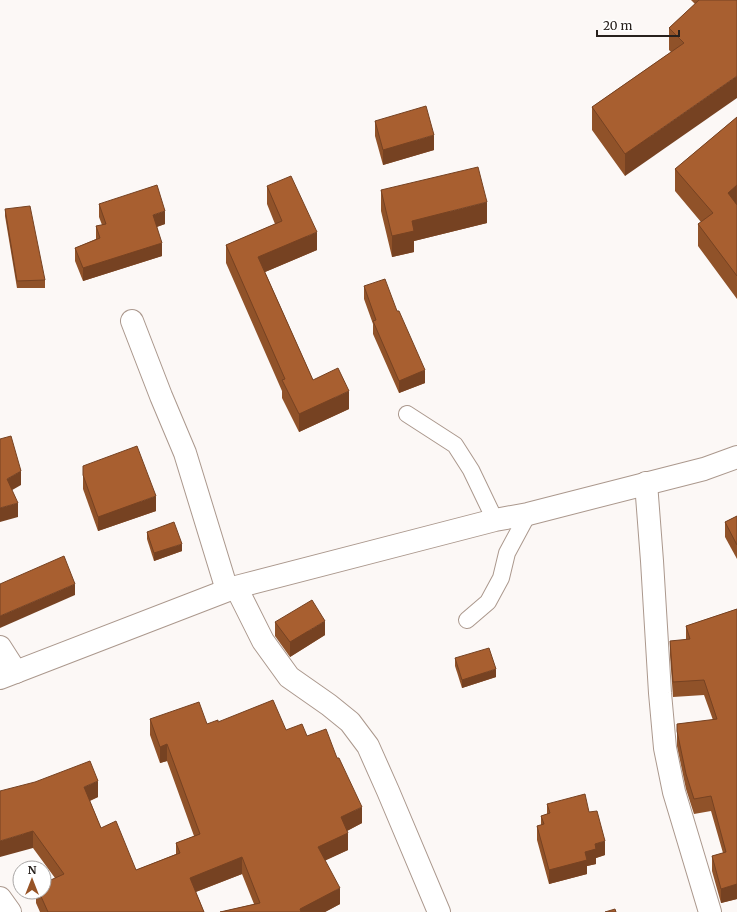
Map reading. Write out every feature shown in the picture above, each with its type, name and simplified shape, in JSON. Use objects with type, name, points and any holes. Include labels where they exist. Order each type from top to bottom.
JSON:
[{"type":"street","points":[[132,321],[185,453],[232,589],[263,641],[289,677],[329,705],[350,722],[368,746],[438,912]]},
{"type":"street","points":[[0,647],[8,675],[232,589],[495,520],[528,514],[704,469],[737,457]]},
{"type":"street","points":[[646,483],[665,748],[674,792],[710,912]]},
{"type":"street","points":[[0,898],[10,912]]},
{"type":"lane","points":[[407,414],[455,445],[471,470],[495,520]]},
{"type":"lane","points":[[467,620],[488,602],[501,578],[507,553],[528,514]]},
{"type":"building","points":[[699,0],[737,0],[737,76],[625,154],[592,107],[684,43],[669,28]]},
{"type":"building","points":[[426,106],[434,135],[383,150],[375,121]]},
{"type":"building","points":[[737,117],[737,185],[728,193],[737,205],[737,276],[698,224],[713,213],[675,169]]},
{"type":"building","points":[[478,167],[487,202],[412,221],[414,231],[392,236],[381,190]]},
{"type":"building","points":[[291,176],[317,232],[258,257],[313,380],[338,368],[349,391],[299,414],[282,380],[285,379],[226,245],[282,221],[267,186]]},
{"type":"building","points":[[157,185],[165,211],[153,215],[162,243],[83,268],[75,248],[100,238],[96,226],[106,224],[99,204]]},
{"type":"building","points":[[30,206],[45,280],[17,281],[5,209]]},
{"type":"building","points":[[385,279],[397,311],[399,311],[425,370],[399,381],[373,321],[376,320],[364,286]]},
{"type":"building","points":[[11,436],[21,471],[7,479],[18,503],[0,508],[0,439]]},
{"type":"building","points":[[137,446],[156,496],[98,517],[83,475],[83,466]]},
{"type":"building","points":[[737,516],[737,545],[725,522]]},
{"type":"building","points":[[174,522],[182,544],[154,553],[147,532]]},
{"type":"building","points":[[64,556],[75,584],[0,616],[0,584]]},
{"type":"building","points":[[312,600],[325,621],[290,642],[275,622]]},
{"type":"building","points":[[737,609],[737,884],[721,889],[712,856],[726,852],[711,796],[694,799],[686,774],[677,731],[677,724],[717,719],[704,680],[673,682],[670,641],[690,639],[686,626]]},
{"type":"building","points":[[489,648],[496,669],[462,680],[455,658]]},
{"type":"building","points":[[273,700],[286,730],[302,724],[307,736],[326,729],[337,758],[339,758],[362,807],[341,817],[348,833],[318,847],[340,888],[300,909],[301,912],[220,912],[260,903],[242,857],[190,878],[204,912],[48,912],[43,900],[52,900],[52,879],[64,874],[33,831],[0,841],[0,791],[35,782],[90,761],[98,781],[84,787],[101,828],[116,821],[136,870],[180,853],[176,843],[200,834],[167,744],[160,747],[150,719],[199,702],[207,724],[218,720],[218,722]]},
{"type":"building","points":[[585,794],[589,812],[597,811],[605,841],[595,844],[596,849],[585,852],[587,860],[549,870],[537,826],[544,824],[541,816],[550,813],[547,804]]},
{"type":"building","points":[[615,909],[616,912],[605,912]]}]
